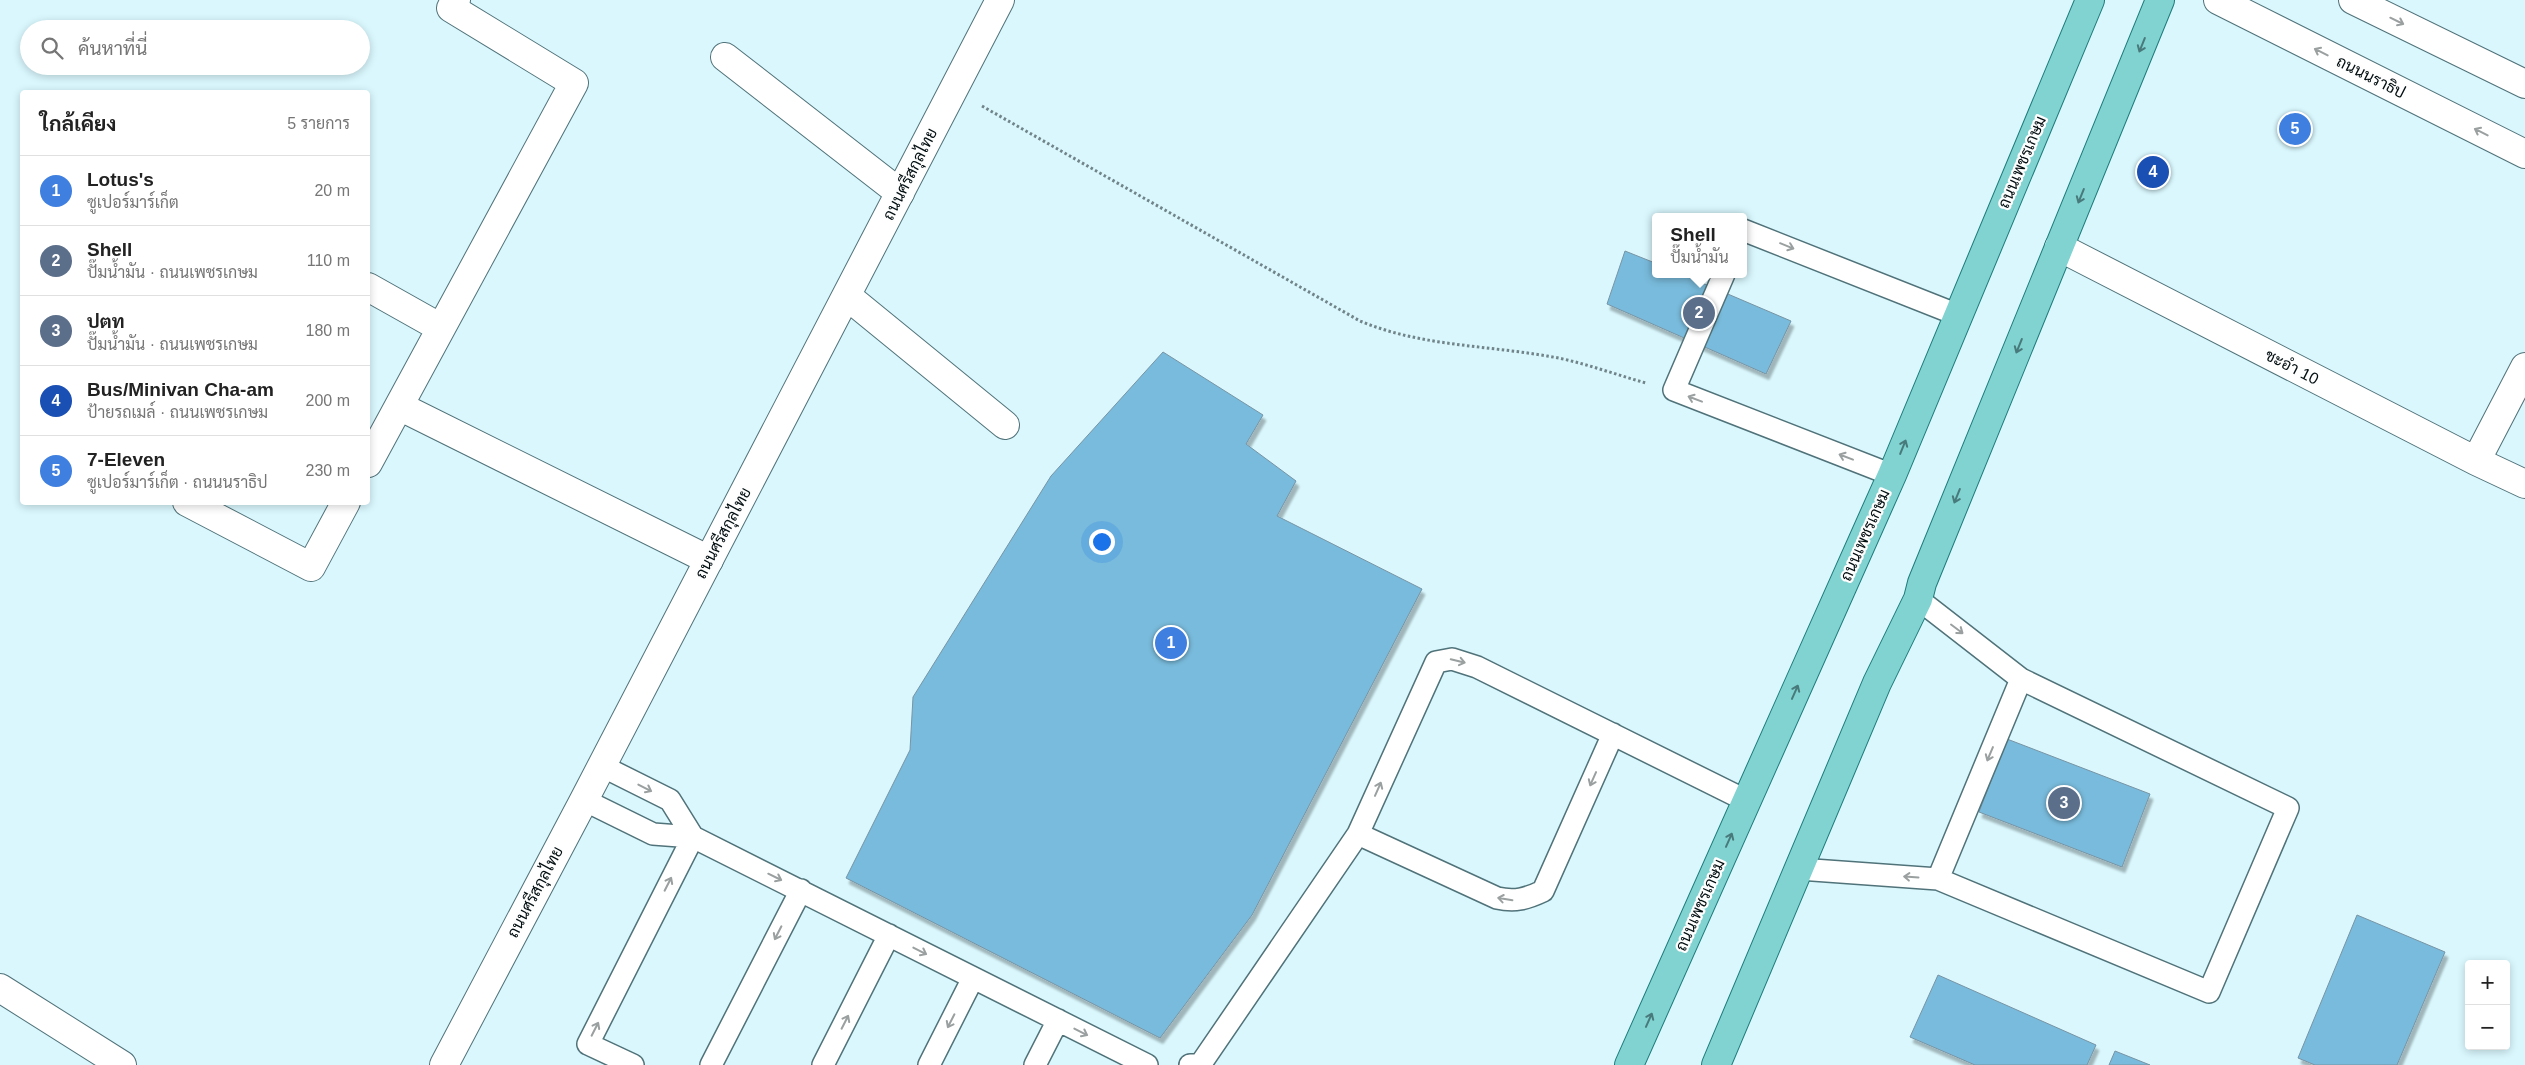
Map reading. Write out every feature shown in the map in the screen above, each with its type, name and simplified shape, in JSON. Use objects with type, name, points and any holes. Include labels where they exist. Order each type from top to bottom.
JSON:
[{"type":"main road","name":"ถนนเพชรเกษม","points":[[1629,1065],[1892,475],[2090,0]]},
{"type":"main road","points":[[1716,1065],[1876,683],[1918,599],[1922,583],[2160,0]]},
{"type":"street","points":[[370,459],[574,83],[451,8],[456,0]]},
{"type":"street","name":"ถนนศรีสกุลไทย","points":[[444,1065],[602,766],[1000,0]]},
{"type":"street","name":"ถนนนราธิป","points":[[2218,0],[2525,154]]},
{"type":"street","points":[[2353,0],[2525,84]]},
{"type":"street","points":[[726,57],[900,193]]},
{"type":"street","name":"ชะอำ 10","points":[[2059,247],[2476,461],[2525,484]]},
{"type":"street","points":[[370,289],[441,328]]},
{"type":"street","points":[[847,296],[1005,424]]},
{"type":"street","points":[[2476,461],[2525,367]]},
{"type":"street","points":[[399,406],[709,560]]},
{"type":"street","points":[[193,505],[311,567],[344,505]]},
{"type":"street","points":[[0,988],[122,1065]]},
{"type":"lane","points":[[1747,232],[1958,315]]},
{"type":"lane","points":[[1722,278],[1674,390],[1892,475]]},
{"type":"lane","points":[[1799,869],[1938,879],[2209,992],[2288,808],[2021,678],[1918,599]]},
{"type":"lane","points":[[1190,1065],[1200,1065],[1358,834],[1419,695],[1436,662],[1452,659],[1477,667],[1747,801]]},
{"type":"lane","points":[[1938,879],[2021,678]]},
{"type":"lane","points":[[1358,834],[1496,898],[1511,901],[1526,899],[1543,891],[1613,734]]},
{"type":"lane","points":[[602,766],[670,800],[693,837]]},
{"type":"lane","points":[[584,800],[653,834],[693,837],[1146,1065]]},
{"type":"lane","points":[[633,1065],[588,1044],[693,837]]},
{"type":"lane","points":[[711,1065],[800,890]]},
{"type":"lane","points":[[822,1065],[889,935]]},
{"type":"lane","points":[[929,1065],[973,978]]},
{"type":"lane","points":[[1034,1065],[1058,1020]]},
{"type":"path","points":[[953,90],[1360,321],[1387,332],[1414,339],[1548,356],[1674,390]]},
{"type":"building","points":[[1625,251],[1652,262],[1652,278],[1690,278],[1791,321],[1766,374],[1607,304]]},
{"type":"building","points":[[1163,352],[1263,415],[1246,444],[1296,481],[1277,516],[1422,589],[1252,915],[1160,1038],[846,878],[910,750],[913,697],[1051,476]]},
{"type":"building","points":[[2007,739],[2150,794],[2122,867],[1979,812]]},
{"type":"building","points":[[2357,915],[2445,952],[2397,1065],[2315,1065],[2298,1058]]},
{"type":"building","points":[[1938,975],[2096,1045],[2087,1065],[1975,1065],[1910,1037]]},
{"type":"building","points":[[2115,1051],[2150,1065],[2109,1065]]},
{"type":"place","name":"7-Eleven","points":[[2295,129]]},
{"type":"place","name":"Bus/Minivan Cha-am","points":[[2153,172]]},
{"type":"place","name":"Shell","points":[[1699,313]]},
{"type":"place","name":"Lotus's","points":[[1171,643]]},
{"type":"place","name":"ปตท","points":[[2064,803]]}]
